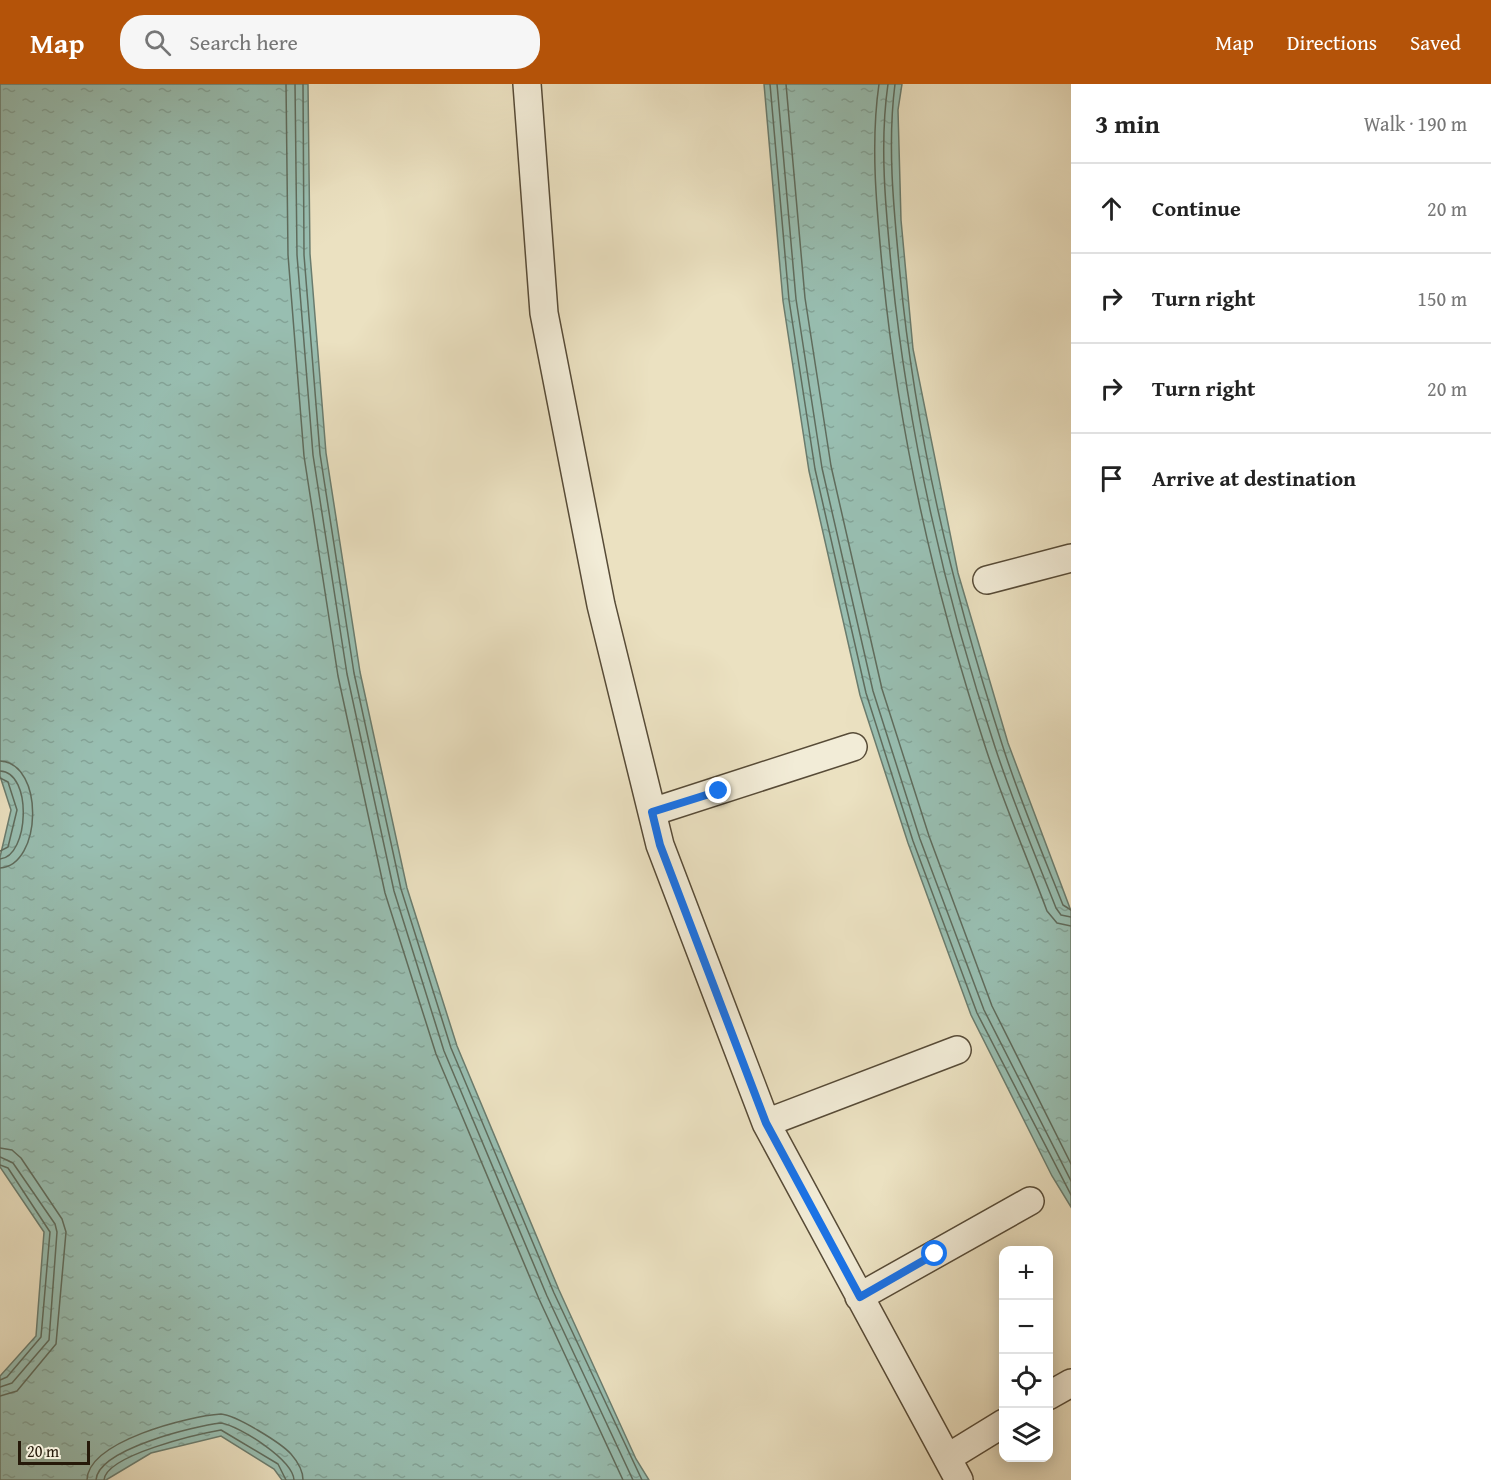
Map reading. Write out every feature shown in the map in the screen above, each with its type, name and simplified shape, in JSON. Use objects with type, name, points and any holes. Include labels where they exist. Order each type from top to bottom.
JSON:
[{"type":"street","points":[[526,84],[544,313],[601,605],[660,845],[766,1123],[953,1469],[999,1428]]},
{"type":"street","points":[[987,580],[1071,558]]},
{"type":"street","points":[[652,812],[853,747]]},
{"type":"street","points":[[766,1123],[957,1050]]},
{"type":"street","points":[[860,1297],[1030,1201]]},
{"type":"street","points":[[1053,1393],[1071,1383]]},
{"type":"water","points":[[0,84],[308,84],[310,254],[326,453],[360,672],[407,888],[457,1046],[559,1290],[636,1459],[649,1480],[282,1480],[274,1469],[221,1436],[151,1453],[106,1480],[0,1480],[0,1376],[36,1336],[44,1232],[0,1167],[0,857],[11,810],[0,776]]},
{"type":"water","points":[[764,84],[902,84],[898,110],[901,220],[913,349],[958,573],[1008,743],[1071,911],[1071,1207],[1052,1176],[971,1015],[908,843],[860,695],[809,471],[783,301]]},
{"type":"route","points":[[719,791],[652,812],[660,845],[766,1123],[860,1297],[935,1254]]}]
